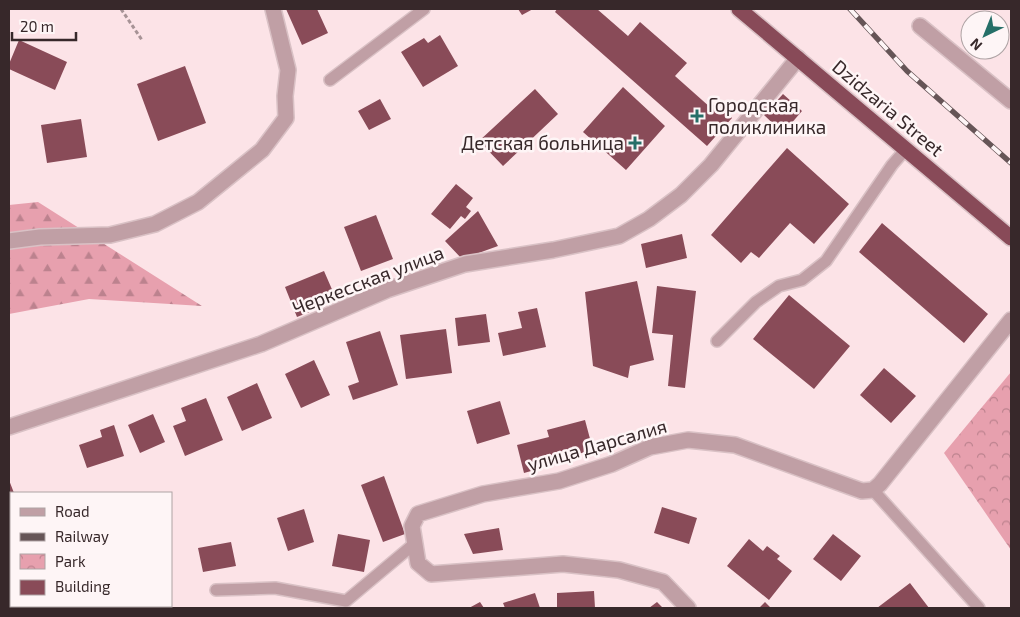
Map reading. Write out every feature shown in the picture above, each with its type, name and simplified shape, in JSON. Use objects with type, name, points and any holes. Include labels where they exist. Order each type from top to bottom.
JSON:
[{"type":"highway","name":"Dzidzaria Street","points":[[739,9],[1011,238]]},
{"type":"street","points":[[9,240],[40,236],[110,235],[155,224],[198,202],[262,150],[286,118],[285,96],[288,70],[273,9]]},
{"type":"street","points":[[920,26],[1011,101]]},
{"type":"street","name":"Черкесская улица","points":[[9,427],[261,344],[387,290],[465,264],[553,250],[619,236],[649,219],[681,195],[711,165],[798,58]]},
{"type":"street","points":[[873,490],[880,484],[1011,320]]},
{"type":"street","name":"улица Дарсалия","points":[[688,608],[663,582],[619,570],[563,564],[431,574],[418,563],[412,526],[418,514],[483,494],[558,481],[612,464],[650,447],[688,440],[735,445],[862,491],[873,490]]},
{"type":"lane","points":[[330,80],[424,9]]},
{"type":"lane","points":[[717,341],[756,302],[780,286],[802,280],[826,261],[892,165],[906,149]]},
{"type":"lane","points":[[873,490],[978,608]]},
{"type":"lane","points":[[216,590],[275,588],[346,602],[414,544]]},
{"type":"path","points":[[121,9],[142,40]]},
{"type":"green space","points":[[38,202],[202,306],[89,299],[9,314],[9,205]]},
{"type":"green space","points":[[1011,372],[1011,550],[944,453]]},
{"type":"building","points":[[286,9],[317,9],[328,33],[302,45]]},
{"type":"building","points":[[518,9],[533,9],[522,15]]},
{"type":"building","points":[[557,9],[597,9],[628,36],[640,22],[687,63],[675,76],[711,108],[715,103],[732,118],[707,146],[555,12]]},
{"type":"building","points":[[440,35],[458,66],[423,87],[401,52],[424,38],[428,43]]},
{"type":"building","points":[[19,40],[67,62],[55,90],[9,69],[9,64]]},
{"type":"building","points":[[185,66],[206,123],[158,141],[137,84]]},
{"type":"building","points":[[623,87],[665,126],[626,170],[583,132]]},
{"type":"building","points":[[535,89],[558,114],[503,166],[479,141]]},
{"type":"building","points":[[783,94],[802,111],[783,133],[764,115]]},
{"type":"building","points":[[380,99],[391,119],[369,130],[358,111]]},
{"type":"building","points":[[81,119],[87,157],[47,163],[41,125]]},
{"type":"building","points":[[787,148],[849,204],[814,244],[790,223],[759,258],[751,252],[741,263],[711,235]]},
{"type":"building","points":[[456,184],[473,198],[466,207],[471,211],[465,219],[461,216],[450,229],[431,214]]},
{"type":"building","points":[[478,211],[498,246],[462,259],[445,241]]},
{"type":"building","points":[[376,215],[393,259],[361,271],[344,227]]},
{"type":"building","points":[[882,223],[988,314],[964,343],[859,252]]},
{"type":"building","points":[[682,234],[687,258],[646,268],[641,244]]},
{"type":"building","points":[[324,271],[334,294],[314,302],[317,309],[297,317],[285,287]]},
{"type":"building","points":[[637,281],[654,360],[630,366],[628,378],[593,366],[585,292]]},
{"type":"building","points":[[657,286],[696,291],[685,388],[668,386],[673,335],[652,333]]},
{"type":"building","points":[[789,295],[850,346],[814,389],[753,339]]},
{"type":"building","points":[[537,308],[546,347],[503,356],[498,333],[522,328],[518,312]]},
{"type":"building","points":[[486,314],[490,342],[458,346],[455,318]]},
{"type":"building","points":[[446,329],[452,373],[406,379],[400,335]]},
{"type":"building","points":[[380,331],[398,385],[353,400],[348,386],[359,382],[346,342]]},
{"type":"building","points":[[314,360],[330,395],[301,408],[285,374]]},
{"type":"building","points":[[884,368],[916,396],[891,423],[860,395]]},
{"type":"building","points":[[257,383],[272,418],[242,431],[227,397]]},
{"type":"building","points":[[206,398],[223,440],[185,456],[173,426],[186,421],[181,408]]},
{"type":"building","points":[[500,401],[510,434],[477,444],[467,411]]},
{"type":"building","points":[[153,414],[165,442],[140,453],[128,425]]},
{"type":"building","points":[[585,420],[593,450],[555,460],[556,464],[524,473],[517,445],[549,437],[547,430]]},
{"type":"building","points":[[114,425],[124,456],[87,468],[79,445],[102,437],[100,430]]},
{"type":"building","points":[[384,476],[405,534],[383,542],[361,485]]},
{"type":"building","points":[[9,480],[14,492],[10,492],[9,538]]},
{"type":"building","points":[[662,507],[697,518],[689,544],[654,533]]},
{"type":"building","points":[[304,509],[314,542],[288,551],[277,518]]},
{"type":"building","points":[[499,528],[503,550],[473,554],[464,534]]},
{"type":"building","points":[[338,534],[370,540],[364,572],[332,566]]},
{"type":"building","points":[[833,534],[861,556],[841,581],[813,559]]},
{"type":"building","points":[[749,539],[763,551],[767,546],[780,556],[777,559],[792,571],[769,600],[727,566]]},
{"type":"building","points":[[231,542],[236,566],[203,572],[198,548]]},
{"type":"building","points":[[910,583],[929,608],[877,608]]},
{"type":"building","points":[[594,591],[595,608],[557,608],[557,593]]},
{"type":"building","points":[[535,593],[540,608],[505,608],[503,603]]},
{"type":"building","points":[[480,602],[484,608],[469,608]]},
{"type":"building","points":[[657,602],[663,608],[649,608]]},
{"type":"building","points":[[765,602],[771,608],[759,608]]},
{"type":"railway","points":[[850,9],[907,71],[1011,163]]},
{"type":"place","name":"Городская поликлиника","points":[[697,116]]},
{"type":"place","name":"Детская больница","points":[[635,143]]}]
